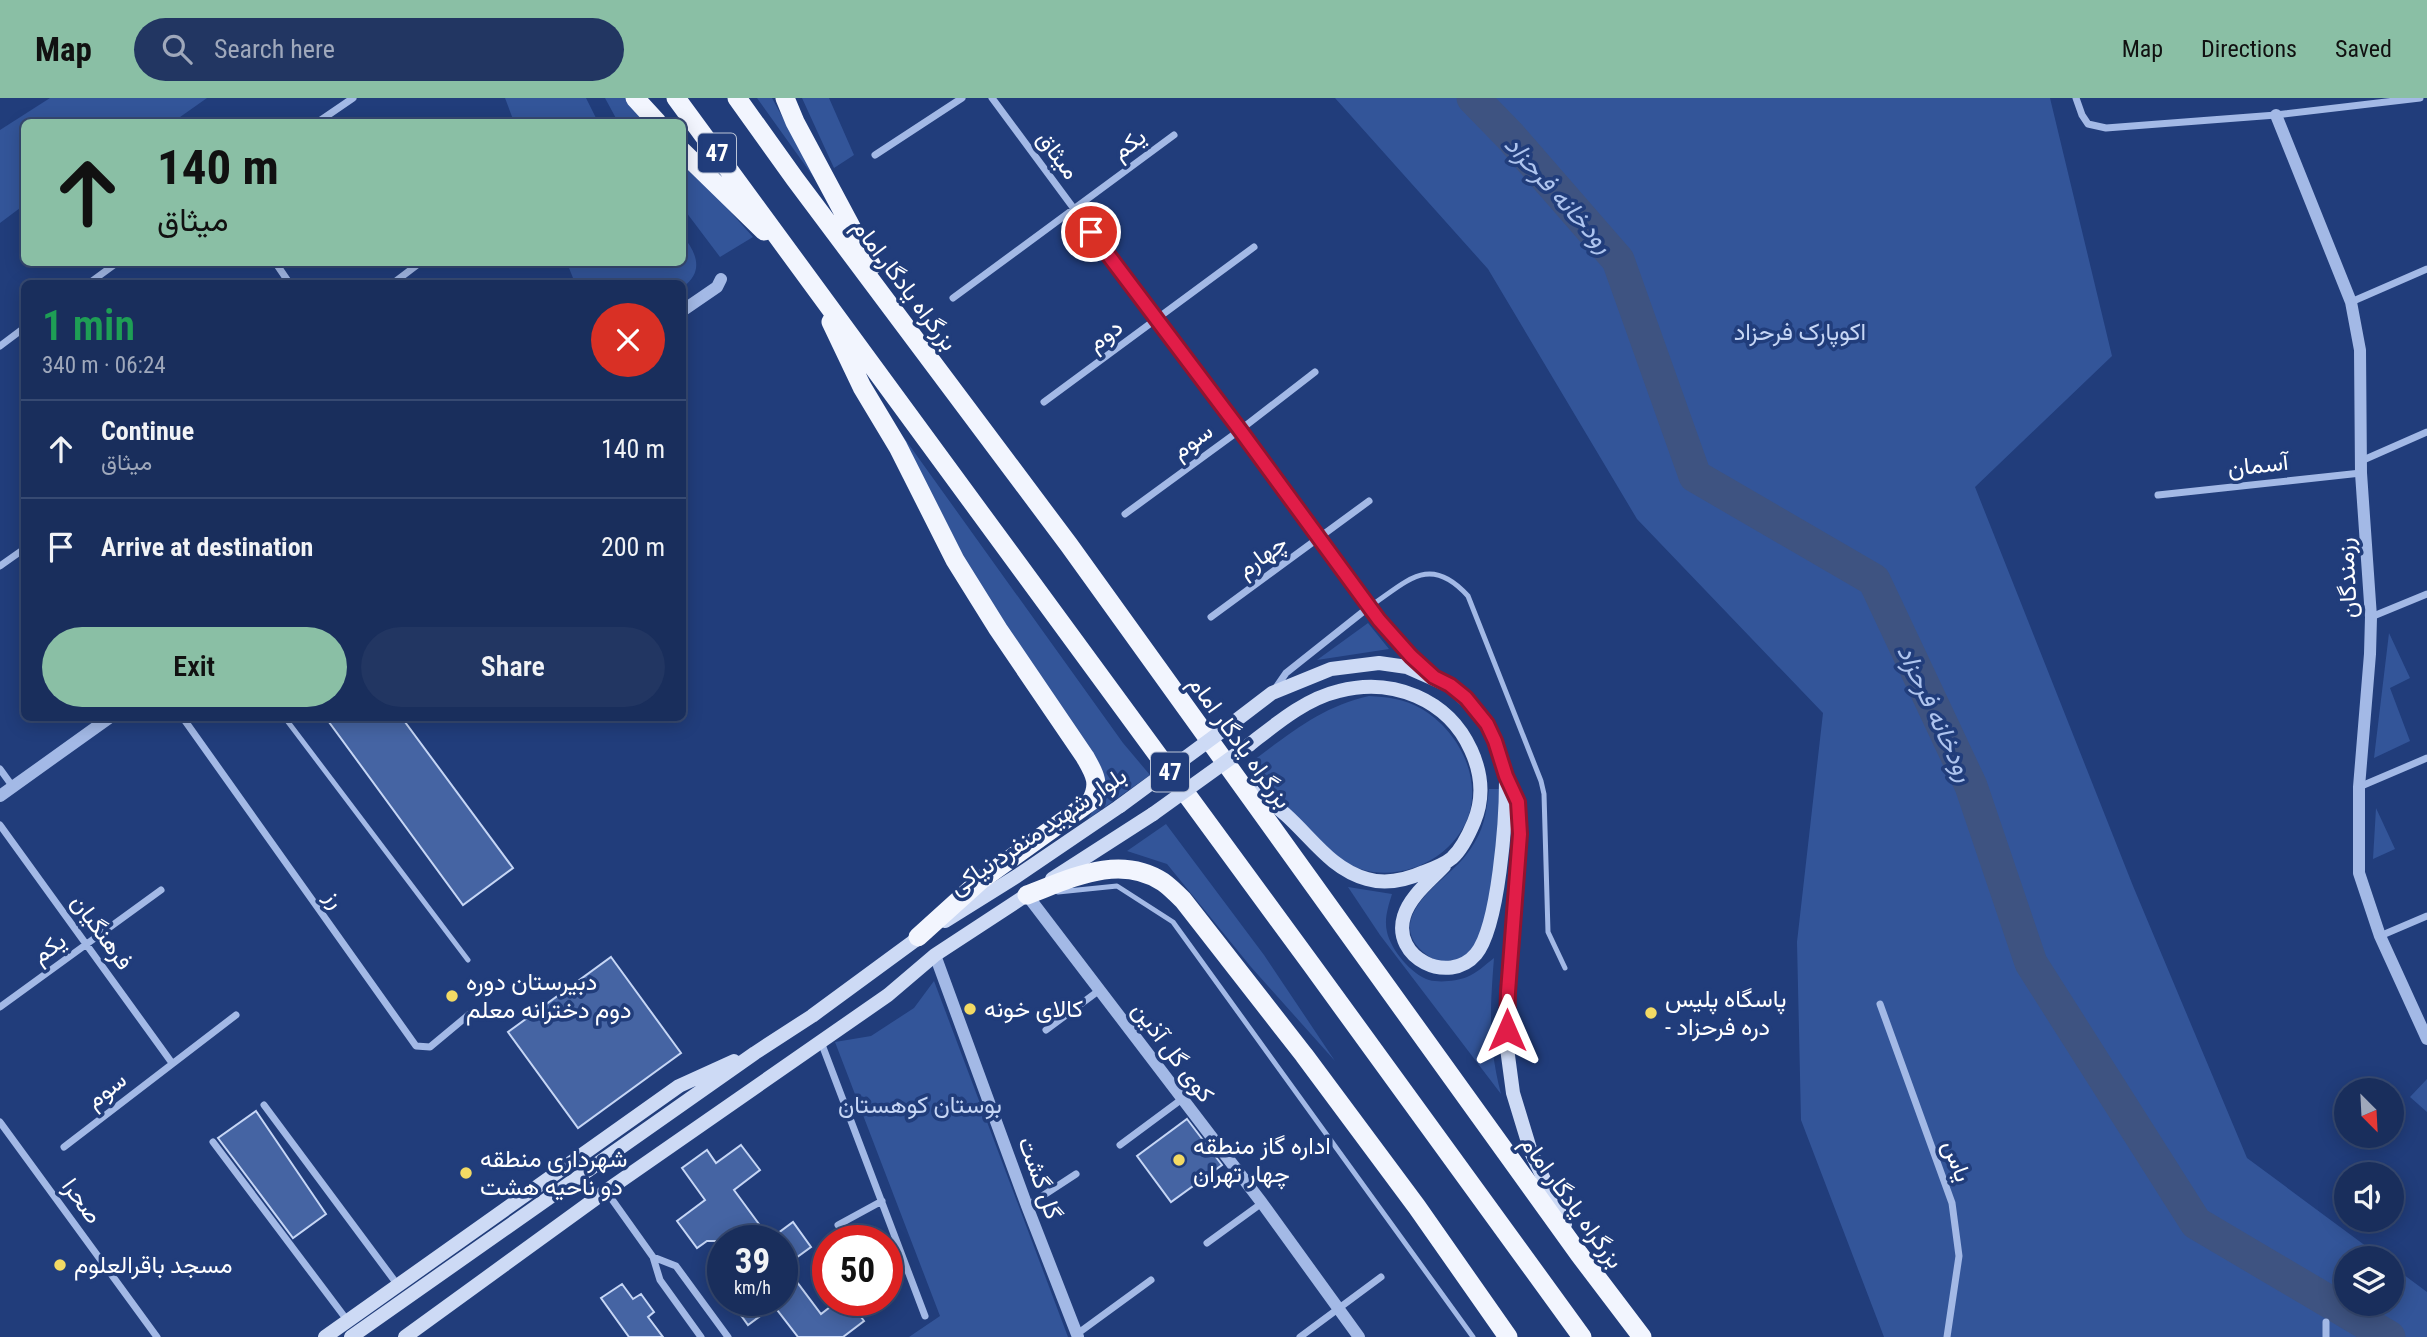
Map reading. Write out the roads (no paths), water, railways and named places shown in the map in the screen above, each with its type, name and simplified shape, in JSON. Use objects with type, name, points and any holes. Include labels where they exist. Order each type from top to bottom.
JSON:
[{"type":"highway","points":[[635,98],[654,119]]},
{"type":"highway","name":"47","points":[[676,98],[1582,1337]]},
{"type":"highway","name":"بزرگراه یادگار امام","points":[[737,98],[1069,545],[1579,1254],[1642,1337]]},
{"type":"highway","points":[[785,98],[795,122],[899,317]]},
{"type":"highway","points":[[686,155],[798,264]]},
{"type":"highway","points":[[811,280],[862,387],[898,447],[955,560],[1097,777],[1096,792],[1091,801],[981,880],[918,937]]},
{"type":"highway","points":[[1027,895],[1087,873],[1114,868],[1144,872],[1164,882],[1183,900],[1304,1055],[1417,1207],[1508,1337]]},
{"type":"main road","name":"بلوار شهید منفرد نیاکی","points":[[351,1337],[755,1053],[812,1016],[918,937],[1017,876],[1120,806],[1272,693],[1331,669],[1379,663],[1407,667],[1434,677],[1450,685],[1479,712],[1495,741],[1518,802],[1520,834],[1508,992],[1507,1048],[1513,1093],[1531,1152],[1579,1254]]},
{"type":"main road","name":"بلوار شهید منفرد نیاکی","points":[[405,1337],[606,1191],[888,995],[935,955],[1153,814],[1303,706],[1338,691],[1371,686],[1396,688],[1429,702],[1452,720],[1466,738],[1479,774],[1481,800],[1478,813],[1469,836],[1416,895],[1402,923],[1403,935],[1410,951],[1422,963],[1442,968],[1453,967],[1472,958],[1485,939],[1505,840],[1506,776]]},
{"type":"main road","points":[[1237,778],[1286,815],[1329,859],[1367,879],[1383,882],[1403,880],[1452,858]]},
{"type":"main road","points":[[325,1337],[679,1086],[693,1077],[755,1053]]},
{"type":"street","points":[[322,119],[353,98]]},
{"type":"street","points":[[875,155],[962,98]]},
{"type":"street","name":"میثاق","points":[[992,98],[1369,607],[1397,642],[1434,677]]},
{"type":"street","points":[[2076,98],[2088,124],[2106,128],[2276,115],[2352,102],[2420,98]]},
{"type":"street","name":"رزمندگان","points":[[2276,115],[2351,302],[2360,350],[2361,467],[2371,617],[2359,787],[2359,873],[2380,936],[2427,1039]]},
{"type":"street","name":"یکم","points":[[953,298],[1174,135]]},
{"type":"street","name":"دوم","points":[[1044,402],[1255,247]]},
{"type":"street","points":[[93,280],[113,266]]},
{"type":"street","points":[[397,280],[416,266]]},
{"type":"street","points":[[2351,302],[2427,269]]},
{"type":"street","points":[[686,308],[717,287],[721,279]]},
{"type":"street","points":[[0,346],[21,330]]},
{"type":"street","name":"سوم","points":[[1125,513],[1315,372]]},
{"type":"street","name":"آسمان","points":[[2158,495],[2361,467],[2427,432]]},
{"type":"street","name":"چهارم","points":[[1211,617],[1369,501]]},
{"type":"street","points":[[0,566],[21,551]]},
{"type":"street","points":[[2371,617],[2427,594]]},
{"type":"street","points":[[1272,693],[1286,673],[1369,607]]},
{"type":"street","points":[[0,796],[105,721]]},
{"type":"street","name":"رز","points":[[185,721],[416,1046],[430,1047],[472,1012]]},
{"type":"street","points":[[2359,787],[2427,758]]},
{"type":"street","points":[[0,769],[13,787]]},
{"type":"street","name":"فرهنگیان","points":[[0,825],[172,1063]]},
{"type":"street","points":[[87,945],[161,890]]},
{"type":"street","name":"کوی گل آذین","points":[[1027,895],[1102,988],[1359,1337]]},
{"type":"street","points":[[2380,936],[2427,916]]},
{"type":"street","name":"یکم","points":[[0,1007],[87,945]]},
{"type":"street","name":"گل گشت","points":[[935,955],[1077,1335]]},
{"type":"street","points":[[1046,1030],[1102,988]]},
{"type":"street","name":"یاس","points":[[1880,1004],[1952,1203],[1959,1256],[1947,1337]]},
{"type":"street","points":[[172,1063],[236,1015]]},
{"type":"street","points":[[821,1041],[925,1316]]},
{"type":"street","name":"سوم","points":[[64,1147],[172,1063]]},
{"type":"street","points":[[1120,1145],[1182,1099]]},
{"type":"street","points":[[264,1105],[397,1284]]},
{"type":"street","name":"صحرا","points":[[0,1122],[157,1337]]},
{"type":"street","points":[[213,1142],[347,1320]]},
{"type":"street","points":[[1027,1206],[1076,1174]]},
{"type":"street","points":[[606,1191],[653,1257],[660,1280],[701,1337]]},
{"type":"street","points":[[840,1225],[882,1201]]},
{"type":"street","points":[[1207,1243],[1262,1203]]},
{"type":"street","points":[[653,1257],[676,1265],[728,1337]]},
{"type":"street","points":[[1300,1337],[1381,1277]]},
{"type":"street","points":[[1077,1335],[1151,1280]]},
{"type":"street","points":[[2326,1322],[2326,1337]]},
{"type":"lane","points":[[1369,607],[1419,574],[1445,576],[1468,596],[1541,780],[1544,794],[1548,932],[1565,968]]},
{"type":"lane","points":[[287,721],[468,960]]},
{"type":"lane","points":[[1027,895],[1117,886],[1173,922],[1473,1337]]},
{"type":"waterway","name":"رودخانه فرحزاد","points":[[1473,98],[1510,136],[1618,260],[1695,476],[1874,580],[1971,786],[2031,963],[2196,1223],[2389,1337]]},
{"type":"place","name":"دبیرستان دوره دوم دخترانه معلم","points":[[452,996]]},
{"type":"place","name":"کالای خونه","points":[[970,1009]]},
{"type":"place","name":"پاسگاه پلیس - دره فرحزاد","points":[[1651,1013]]},
{"type":"place","name":"اداره گاز منطقه چهار تهران","points":[[1179,1160]]},
{"type":"place","name":"شهرداری منطقه دو ناحیه هشت","points":[[466,1173]]},
{"type":"place","name":"مسجد باقرالعلوم","points":[[60,1265]]},
{"type":"park label","name":"اکوپارک فرحزاد","points":[[1800,332]]},
{"type":"park label","name":"بوستان کوهستان","points":[[920,1105]]}]
